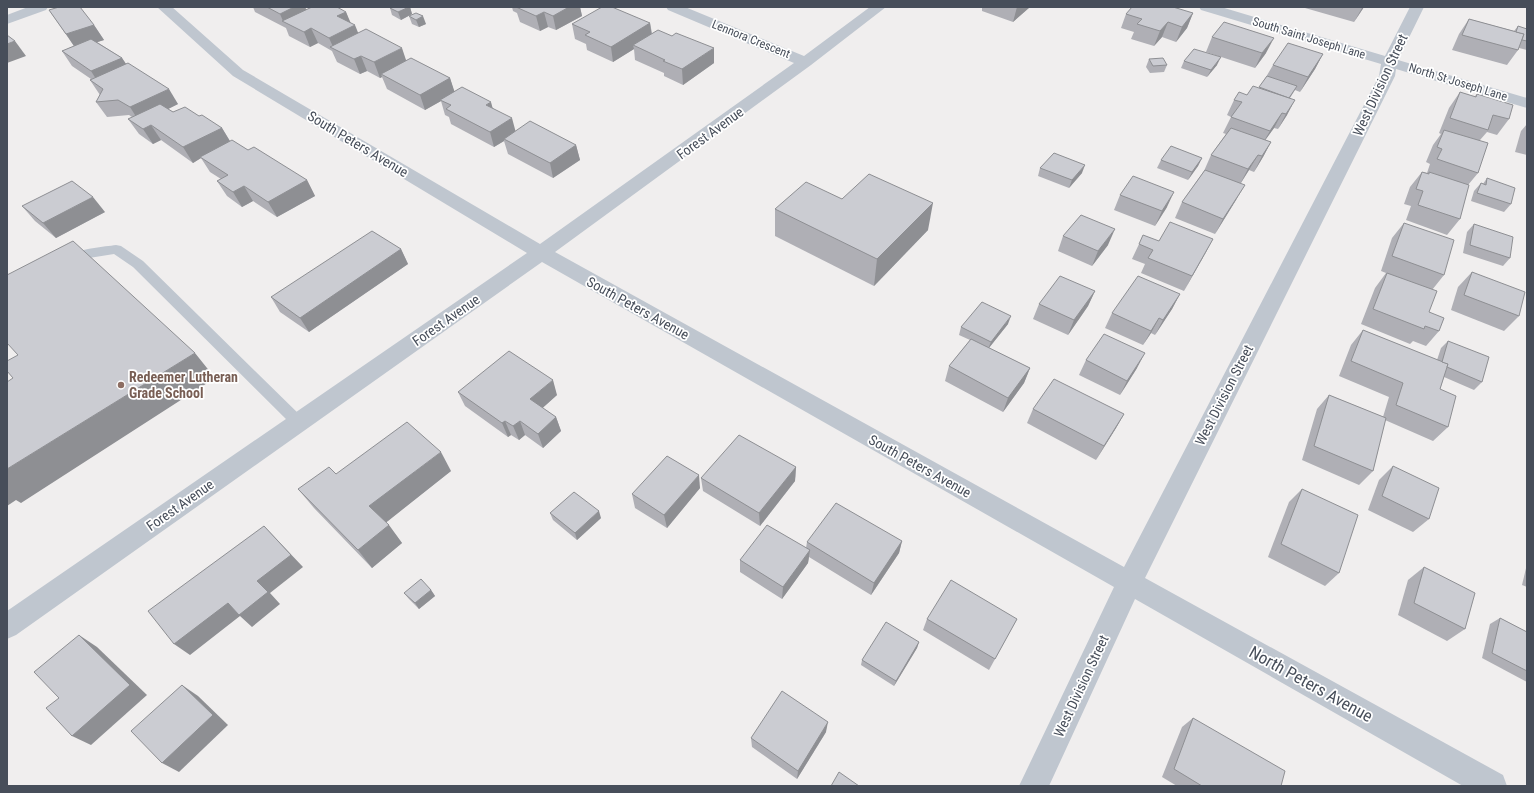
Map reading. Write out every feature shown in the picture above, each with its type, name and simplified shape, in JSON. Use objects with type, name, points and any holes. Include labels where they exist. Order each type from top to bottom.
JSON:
[{"type":"street","points":[[7,20],[41,7]]},
{"type":"street","name":"South Peters Avenue","points":[[164,7],[238,73],[541,253],[1129,583]]},
{"type":"street","name":"Lennora Crescent","points":[[673,7],[806,62]]},
{"type":"street","name":"Forest Avenue","points":[[7,626],[541,253],[880,7]]},
{"type":"street","name":"South Saint Joseph Lane","points":[[1206,7],[1389,62]]},
{"type":"street","name":"West Division Street","points":[[1034,786],[1129,583],[1387,76],[1389,62],[1417,7]]},
{"type":"street","name":"North St Joseph Lane","points":[[1389,62],[1527,103]]},
{"type":"street","name":"North Peters Avenue","points":[[1129,583],[1492,786]]},
{"type":"lane","points":[[55,269],[86,254],[116,249],[138,264],[298,422]]},
{"type":"building","points":[[59,7],[80,7],[94,25],[66,34],[49,10]]},
{"type":"building","points":[[267,7],[294,7],[280,14]]},
{"type":"building","points":[[312,7],[337,7],[346,12],[337,16],[355,25],[329,38],[311,28],[304,32],[282,21]]},
{"type":"building","points":[[409,7],[398,12],[390,8]]},
{"type":"building","points":[[516,7],[569,7],[553,16],[544,12],[536,16]]},
{"type":"building","points":[[602,7],[612,7],[650,23],[611,47],[585,35],[590,32],[572,24]]},
{"type":"building","points":[[1132,7],[1173,7],[1193,13],[1182,27],[1168,22],[1160,31],[1137,24],[1142,19],[1126,14]]},
{"type":"building","points":[[416,13],[423,16],[416,20],[409,16]]},
{"type":"building","points":[[1469,19],[1524,34],[1518,50],[1462,35]]},
{"type":"building","points":[[1224,22],[1274,38],[1262,53],[1212,37]]},
{"type":"building","points":[[1518,26],[1527,29],[1527,41],[1522,40],[1524,34],[1516,32]]},
{"type":"building","points":[[366,29],[402,48],[374,62],[361,56],[354,59],[330,47]]},
{"type":"building","points":[[658,30],[672,36],[676,33],[714,48],[682,69],[633,45]]},
{"type":"building","points":[[7,35],[15,41],[7,44]]},
{"type":"building","points":[[91,39],[122,58],[91,71],[62,51]]},
{"type":"building","points":[[1288,43],[1323,54],[1308,77],[1273,65]]},
{"type":"building","points":[[1194,49],[1221,57],[1211,70],[1184,61]]},
{"type":"building","points":[[411,58],[450,78],[420,95],[381,74]]},
{"type":"building","points":[[1163,58],[1167,65],[1153,66],[1149,59]]},
{"type":"building","points":[[128,63],[169,89],[130,107],[118,100],[96,102],[103,89],[90,80]]},
{"type":"building","points":[[1267,76],[1297,86],[1289,98],[1259,87]]},
{"type":"building","points":[[1253,86],[1295,100],[1286,114],[1282,113],[1270,131],[1231,117],[1242,102],[1234,100],[1239,92],[1247,95]]},
{"type":"building","points":[[462,87],[491,102],[486,105],[512,118],[490,132],[446,109],[451,105],[440,100]]},
{"type":"building","points":[[1460,92],[1476,97],[1477,94],[1513,105],[1509,119],[1493,115],[1488,130],[1450,118]]},
{"type":"building","points":[[160,104],[173,112],[185,107],[199,116],[202,115],[222,128],[183,147],[151,125],[143,129],[128,119]]},
{"type":"building","points":[[530,121],[576,145],[550,163],[504,139]]},
{"type":"building","points":[[1231,128],[1271,142],[1262,156],[1258,155],[1248,169],[1211,155]]},
{"type":"building","points":[[1444,130],[1488,143],[1478,173],[1437,159],[1442,149],[1437,147]]},
{"type":"building","points":[[232,140],[248,150],[254,147],[307,180],[268,202],[244,186],[233,192],[217,181],[228,175],[200,157]]},
{"type":"building","points":[[1171,146],[1202,158],[1192,172],[1161,160]]},
{"type":"building","points":[[1054,153],[1085,165],[1072,180],[1040,168]]},
{"type":"building","points":[[1205,170],[1245,185],[1223,219],[1182,202]]},
{"type":"building","points":[[1422,172],[1429,174],[1429,172],[1469,185],[1460,219],[1418,205],[1423,191],[1416,189]]},
{"type":"building","points":[[869,174],[933,203],[877,259],[775,209],[806,182],[842,199]]},
{"type":"building","points":[[1133,176],[1174,192],[1162,211],[1120,195]]},
{"type":"building","points":[[1487,178],[1515,188],[1511,204],[1477,193],[1481,183],[1486,185]]},
{"type":"building","points":[[72,181],[93,197],[43,223],[22,206]]},
{"type":"building","points":[[1081,215],[1115,229],[1098,251],[1063,236]]},
{"type":"building","points":[[1170,222],[1213,239],[1192,276],[1148,258],[1153,250],[1139,244],[1143,235],[1159,241]]},
{"type":"building","points":[[1404,223],[1454,240],[1444,275],[1392,256]]},
{"type":"building","points":[[1474,224],[1513,237],[1510,258],[1470,245]]},
{"type":"building","points":[[372,231],[401,249],[300,318],[271,297]]},
{"type":"building","name":"Redeemer Lutheran Grade School","points":[[73,241],[195,353],[7,469],[7,382],[13,378],[7,371],[7,361],[18,355],[7,343],[7,275]]},
{"type":"building","points":[[1472,272],[1525,292],[1519,316],[1464,295]]},
{"type":"building","points":[[1387,273],[1437,291],[1429,312],[1444,318],[1439,331],[1425,326],[1424,329],[1373,309]]},
{"type":"building","points":[[1060,276],[1095,291],[1074,320],[1039,304]]},
{"type":"building","points":[[1138,276],[1180,294],[1163,320],[1159,318],[1151,331],[1112,313]]},
{"type":"building","points":[[982,302],[1011,316],[991,342],[961,327]]},
{"type":"building","points":[[1363,330],[1448,364],[1440,389],[1456,396],[1448,427],[1396,405],[1403,383],[1351,361]]},
{"type":"building","points":[[1104,334],[1145,353],[1127,381],[1086,360]]},
{"type":"building","points":[[971,339],[1030,368],[1008,398],[949,366]]},
{"type":"building","points":[[1448,341],[1489,357],[1482,382],[1447,367],[1448,364],[1442,362]]},
{"type":"building","points":[[509,351],[553,380],[530,399],[556,417],[538,434],[520,421],[513,426],[505,421],[502,423],[458,392]]},
{"type":"building","points":[[1054,379],[1124,414],[1104,446],[1033,409]]},
{"type":"building","points":[[1329,395],[1386,418],[1373,471],[1314,446]]},
{"type":"building","points":[[407,422],[441,452],[369,506],[389,525],[358,550],[298,489],[329,467],[336,474]]},
{"type":"building","points":[[739,435],[796,467],[759,513],[701,478]]},
{"type":"building","points":[[667,456],[699,475],[664,515],[632,494]]},
{"type":"building","points":[[1393,466],[1439,488],[1429,519],[1382,496]]},
{"type":"building","points":[[1302,489],[1358,515],[1339,573],[1281,544]]},
{"type":"building","points":[[574,492],[599,511],[575,533],[550,513]]},
{"type":"building","points":[[836,503],[902,541],[874,583],[807,542]]},
{"type":"building","points":[[767,525],[810,550],[783,587],[740,560]]},
{"type":"building","points":[[264,526],[291,555],[257,581],[268,592],[239,615],[228,603],[174,644],[148,611]]},
{"type":"building","points":[[1424,567],[1475,593],[1465,629],[1414,603]]},
{"type":"building","points":[[421,579],[431,590],[415,603],[404,593]]},
{"type":"building","points":[[951,580],[1017,619],[995,659],[927,619]]},
{"type":"building","points":[[1500,618],[1527,632],[1527,671],[1492,653]]},
{"type":"building","points":[[886,622],[919,642],[896,681],[862,660]]},
{"type":"building","points":[[79,635],[130,685],[72,736],[46,708],[59,698],[34,672]]},
{"type":"building","points":[[182,685],[213,715],[162,763],[131,731]]},
{"type":"building","points":[[782,691],[828,722],[798,771],[751,738]]},
{"type":"building","points":[[1193,718],[1285,771],[1281,786],[1202,786],[1174,769]]},
{"type":"building","points":[[839,772],[859,786],[831,786]]},
{"type":"place","name":"Redeemer Lutheran Grade School","points":[[121,385]]}]
